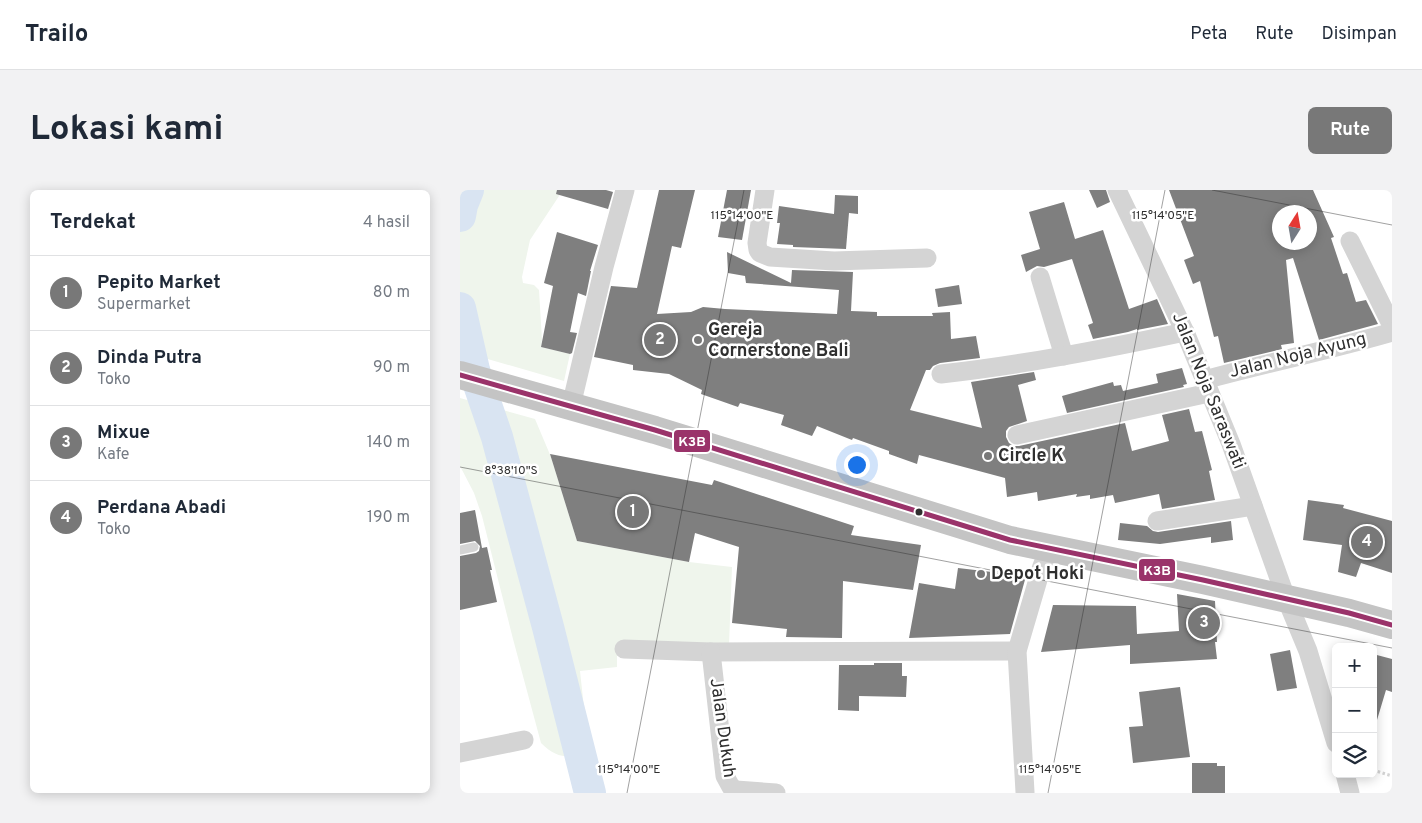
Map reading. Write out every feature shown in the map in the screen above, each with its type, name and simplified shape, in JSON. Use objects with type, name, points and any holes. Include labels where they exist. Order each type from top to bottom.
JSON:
[{"type":"highway","points":[[460,375],[664,433],[1010,540],[1194,578],[1291,609],[1392,625]]},
{"type":"street","points":[[563,404],[625,190]]},
{"type":"street","points":[[765,190],[757,243],[758,250],[764,255],[770,257],[834,260],[927,258]]},
{"type":"street","name":"Jalan Noja Saraswati","points":[[1117,190],[1185,332],[1231,444],[1308,651],[1333,733]]},
{"type":"street","points":[[1350,241],[1392,326]]},
{"type":"street","points":[[1040,277],[1064,356]]},
{"type":"street","points":[[941,374],[1000,368],[1185,332]]},
{"type":"street","name":"Jalan Noja Ayung","points":[[1017,435],[1206,387],[1276,361],[1343,346],[1392,332]]},
{"type":"street","points":[[1157,521],[1253,506]]},
{"type":"street","points":[[1020,793],[1017,651],[1042,566],[1049,549]]},
{"type":"street","points":[[624,649],[711,652],[1017,651]]},
{"type":"street","name":"Jalan Dukuh","points":[[711,652],[725,776],[728,783],[736,790],[776,793]]},
{"type":"street","points":[[460,753],[524,740]]},
{"type":"street","points":[[1346,778],[1350,793]]},
{"type":"lane","points":[[460,550],[474,548]]},
{"type":"path","points":[[1377,771],[1392,776]]},
{"type":"shaded area","points":[[460,190],[563,190],[530,240],[522,277],[523,283],[534,285],[539,290],[541,347],[570,354],[564,381],[460,351]]},
{"type":"shaded area","points":[[460,398],[535,419],[551,457],[577,541],[689,562],[732,567],[729,645],[617,642],[617,667],[580,671],[589,754],[575,756],[558,755],[541,743],[482,516],[474,493],[460,466]]},
{"type":"building","points":[[557,190],[606,190],[613,192],[608,209],[556,194]]},
{"type":"building","points":[[659,190],[695,190],[681,248],[672,246],[657,314],[691,312],[703,307],[837,314],[839,290],[746,283],[745,276],[728,273],[727,252],[791,283],[792,270],[853,272],[851,311],[877,312],[877,316],[933,316],[932,313],[950,312],[951,339],[976,336],[980,358],[940,363],[933,366],[930,370],[926,370],[910,410],[982,428],[971,382],[1034,372],[1036,380],[1018,385],[1027,421],[1009,427],[1006,431],[1006,437],[1009,443],[1019,446],[1125,423],[1132,451],[1169,441],[1162,415],[1189,409],[1195,432],[1202,431],[1212,470],[1209,471],[1215,500],[1162,509],[1159,494],[1115,503],[1113,495],[1090,499],[1090,495],[1076,497],[1077,494],[1038,501],[1037,492],[1007,497],[1005,478],[919,455],[917,464],[889,454],[889,451],[853,438],[852,440],[817,426],[812,436],[781,425],[784,415],[740,403],[738,407],[701,394],[702,390],[669,374],[633,370],[633,365],[594,357],[611,286],[637,288]]},
{"type":"building","points":[[727,190],[751,190],[742,240],[718,237]]},
{"type":"building","points":[[1089,190],[1106,190],[1110,202],[1097,208]]},
{"type":"building","points":[[1169,190],[1313,190],[1334,237],[1331,238],[1343,274],[1347,273],[1356,302],[1366,300],[1378,324],[1319,340],[1293,258],[1286,260],[1294,343],[1281,345],[1282,349],[1224,363],[1218,336],[1214,337],[1200,281],[1193,284],[1184,260],[1194,256]]},
{"type":"building","points":[[835,195],[858,196],[858,214],[849,213],[846,249],[793,247],[793,245],[777,244],[780,223],[777,223],[779,206],[834,214]]},
{"type":"building","points":[[1064,202],[1075,239],[1103,230],[1129,309],[1157,299],[1168,324],[1093,339],[1088,325],[1093,323],[1072,259],[1044,267],[1037,266],[1026,272],[1021,255],[1040,249],[1029,212]]},
{"type":"building","points":[[557,232],[598,245],[590,271],[586,296],[578,293],[570,332],[577,333],[572,353],[570,354],[541,347],[553,286],[544,283]]},
{"type":"building","points":[[959,285],[962,304],[938,307],[935,289]]},
{"type":"building","points":[[1182,368],[1187,384],[1183,385],[1184,387],[1067,413],[1062,396],[1113,382],[1114,386],[1121,385],[1123,391],[1158,383],[1156,374]]},
{"type":"building","points":[[550,454],[712,485],[714,480],[854,526],[851,535],[921,545],[913,590],[843,581],[842,638],[786,637],[787,629],[732,623],[739,547],[695,533],[689,562],[577,541]]},
{"type":"building","points":[[1308,500],[1344,505],[1343,508],[1392,521],[1392,573],[1361,563],[1356,577],[1338,572],[1342,545],[1303,540]]},
{"type":"building","points":[[475,510],[482,548],[487,547],[497,602],[460,610],[460,556],[476,553],[479,551],[480,546],[475,541],[460,544],[460,513]]},
{"type":"building","points":[[1231,521],[1233,540],[1211,543],[1211,537],[1160,544],[1118,540],[1120,523],[1147,526],[1153,531],[1158,532]]},
{"type":"building","points":[[958,568],[1026,576],[1010,634],[909,638],[919,583],[955,589]]},
{"type":"building","points":[[1177,594],[1215,601],[1217,659],[1130,664],[1130,645],[1041,652],[1053,605],[1136,606],[1137,634],[1179,631]]},
{"type":"building","points":[[1290,650],[1297,688],[1277,691],[1270,654]]},
{"type":"building","points":[[1377,655],[1392,659],[1392,692],[1386,690],[1377,720]]},
{"type":"building","points":[[874,663],[902,663],[902,676],[907,676],[906,697],[859,696],[859,711],[838,710],[839,665],[874,665]]},
{"type":"building","points":[[1180,687],[1190,757],[1133,763],[1129,727],[1143,726],[1139,692]]},
{"type":"building","points":[[1192,763],[1217,763],[1217,766],[1225,766],[1225,793],[1192,793]]},
{"type":"waterway","points":[[460,216],[468,190]]},
{"type":"waterway","points":[[460,308],[474,370],[497,437],[590,793]]},
{"type":"transit line","name":"K3B","points":[[460,375],[655,430],[1010,540],[1203,580],[1349,613],[1392,625]]},
{"type":"place","name":"Dinda Putra","points":[[660,340]]},
{"type":"place","name":"Gereja Cornerstone Bali","points":[[698,340]]},
{"type":"place","name":"Circle K","points":[[988,456]]},
{"type":"place","name":"Pepito Market","points":[[633,512]]},
{"type":"place","name":"Perdana Abadi","points":[[1367,542]]},
{"type":"place","name":"Depot Hoki","points":[[981,574]]},
{"type":"place","name":"Mixue","points":[[1204,623]]}]
